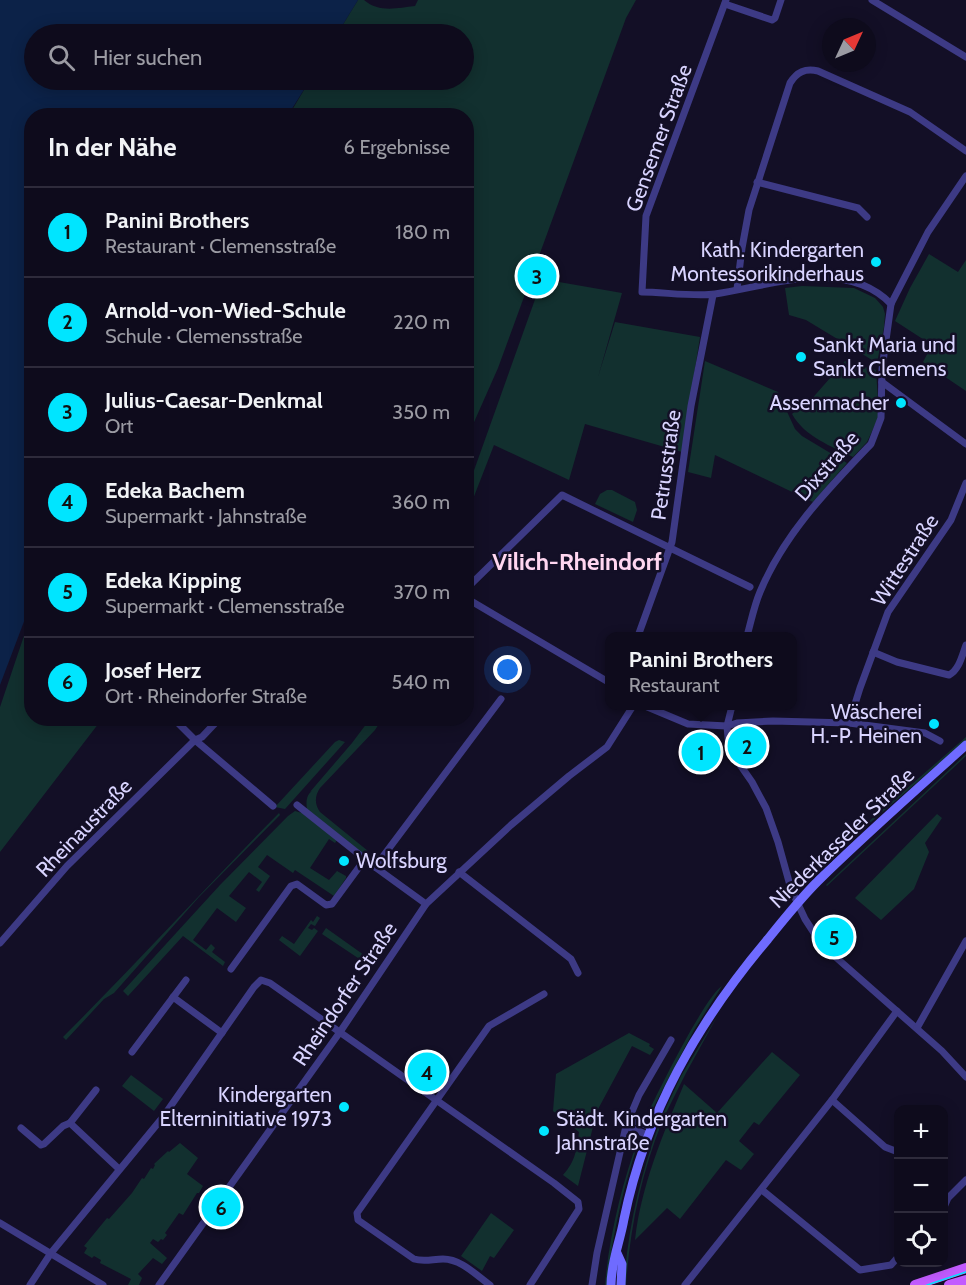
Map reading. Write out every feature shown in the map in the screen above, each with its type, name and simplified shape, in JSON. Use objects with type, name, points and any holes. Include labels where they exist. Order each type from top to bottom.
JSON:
[{"type":"main road","name":"Niederkasseler Straße","points":[[611,1285],[611,1264],[617,1253],[630,1192],[649,1131],[685,1055],[742,969],[798,903],[881,821],[966,745]]},
{"type":"main road","name":"Niederkasseler Straße","points":[[617,1253],[622,1264],[621,1285]]},
{"type":"main road","points":[[915,1285],[966,1268]]},
{"type":"main road","points":[[950,1285],[966,1280]]},
{"type":"street","points":[[725,2],[772,20],[775,18],[781,0]]},
{"type":"street","points":[[872,0],[966,57]]},
{"type":"street","name":"Gensemer Straße","points":[[713,295],[642,291],[646,216],[725,2]]},
{"type":"street","points":[[737,289],[742,248],[757,182],[794,76],[810,69],[910,112],[966,151]]},
{"type":"street","name":"Dixstraße","points":[[748,632],[760,592],[784,545],[799,523],[871,444],[876,434],[881,418],[882,369],[891,304],[928,232],[966,176]]},
{"type":"street","points":[[757,182],[858,208],[867,217]]},
{"type":"street","points":[[713,295],[784,280],[839,280],[859,284],[881,294],[891,304]]},
{"type":"street","name":"Petrusstraße","points":[[639,632],[670,547],[691,406],[713,295]]},
{"type":"street","points":[[882,382],[966,444]]},
{"type":"street","name":"Wittestraße","points":[[849,723],[888,612],[951,520],[966,483]]},
{"type":"street","points":[[474,580],[562,495],[750,587]]},
{"type":"street","points":[[474,603],[605,681]]},
{"type":"street","points":[[873,652],[897,662],[949,675],[954,673],[966,645]]},
{"type":"street","points":[[375,867],[501,699]]},
{"type":"street","name":"Rheindorfer Straße","points":[[159,1285],[340,1032],[426,904],[511,825],[607,747],[630,710]]},
{"type":"street","points":[[656,710],[688,724],[727,726],[737,723],[772,721],[849,723],[925,733],[940,741]]},
{"type":"street","points":[[731,710],[727,726],[729,749],[752,782],[766,808],[791,889],[816,936],[831,953],[942,1051],[966,1077]]},
{"type":"street","points":[[181,726],[273,806]]},
{"type":"street","name":"Rheinaustraße","points":[[0,943],[67,866],[195,740],[202,737],[212,726]]},
{"type":"street","points":[[297,805],[426,904]]},
{"type":"street","points":[[231,969],[291,886],[297,884],[327,905],[332,904],[365,859]]},
{"type":"street","points":[[459,872],[571,959],[578,973]]},
{"type":"street","points":[[917,1028],[966,941]]},
{"type":"street","points":[[132,1052],[186,980]]},
{"type":"street","points":[[30,1285],[51,1253],[164,1117],[261,980],[270,983],[437,1099],[578,1202],[579,1209],[530,1285]]},
{"type":"street","points":[[490,1285],[462,1264],[452,1260],[414,1259],[358,1220],[357,1213],[489,1026],[544,994]]},
{"type":"street","points":[[173,997],[222,1033]]},
{"type":"street","points":[[685,1285],[832,1100],[897,1011]]},
{"type":"street","points":[[592,1285],[597,1253],[628,1123],[639,1095],[670,1040]]},
{"type":"street","points":[[21,1128],[41,1145],[44,1144],[63,1126],[70,1123],[96,1090]]},
{"type":"street","points":[[832,1100],[885,1147],[894,1150]]},
{"type":"street","points":[[70,1123],[119,1169]]},
{"type":"street","points":[[628,1123],[649,1131]]},
{"type":"street","points":[[948,1198],[966,1180]]},
{"type":"street","points":[[762,1190],[860,1270],[891,1265],[894,1262]]},
{"type":"street","points":[[0,1223],[103,1285]]},
{"type":"green space","points":[[358,0],[388,9],[415,6],[418,0],[636,0],[626,18],[498,368],[474,422],[474,108],[293,108],[304,90],[474,90],[474,24],[343,24]]},
{"type":"green space","points":[[929,254],[958,272],[966,260],[966,391],[923,362],[932,345],[895,321]]},
{"type":"green space","points":[[543,277],[622,293],[598,377],[615,322],[700,337],[682,452],[585,424],[569,480],[494,445],[474,496],[474,470]]},
{"type":"green space","points":[[802,286],[854,288],[875,298],[883,307],[885,314],[877,363],[806,320],[789,315],[785,288]]},
{"type":"green space","points":[[705,361],[778,392],[795,429],[802,436],[847,463],[813,502],[715,455],[711,478],[688,472]]},
{"type":"green space","points":[[845,361],[876,370],[879,416],[867,442],[853,457],[811,435],[792,414],[799,407],[802,410]]},
{"type":"green space","points":[[612,490],[635,502],[637,510],[633,522],[595,504],[600,494]]},
{"type":"green space","points":[[24,636],[24,726],[97,726],[0,852],[0,707]]},
{"type":"green space","points":[[365,726],[378,726],[320,788],[316,800],[320,812],[368,851],[365,855],[307,809],[307,802],[312,791],[310,792]]},
{"type":"green space","points":[[966,737],[966,740],[863,829],[815,875],[859,830]]},
{"type":"green space","points":[[339,740],[345,742],[285,809],[275,807],[335,742]]},
{"type":"green space","points":[[966,754],[966,756],[826,885]]},
{"type":"green space","points":[[295,811],[302,813],[337,840],[335,843],[329,839],[310,868],[329,880],[337,871],[346,876],[334,896],[295,870],[293,873],[267,855],[258,867],[270,876],[259,892],[256,890],[262,882],[249,872],[229,896],[246,908],[236,922],[217,908],[193,940],[206,950],[211,944],[215,948],[212,952],[225,962],[223,966],[183,936],[128,996],[123,991],[220,885]]},
{"type":"green space","points":[[279,813],[280,815],[199,897],[114,993],[104,999],[66,1040],[63,1037]]},
{"type":"green space","points":[[937,814],[942,818],[925,843],[929,852],[914,889],[881,920],[855,898]]},
{"type":"green space","points":[[317,916],[320,918],[315,926],[311,924],[308,928],[318,931],[300,956],[279,940],[282,936],[294,944],[311,920],[313,922]]},
{"type":"green space","points":[[326,928],[364,955],[361,960],[322,934]]},
{"type":"green space","points":[[722,986],[694,1030],[651,1112],[649,1111],[694,1024]]},
{"type":"green space","points":[[718,1015],[664,1117],[662,1116],[681,1076]]},
{"type":"green space","points":[[629,1033],[650,1044],[649,1046],[654,1049],[650,1055],[632,1046],[597,1111],[578,1186],[563,1175],[573,1160],[579,1132],[553,1111],[556,1074]]},
{"type":"green space","points":[[772,1052],[800,1075],[759,1125],[754,1122],[739,1141],[754,1154],[741,1170],[726,1160],[680,1219],[667,1208],[635,1240],[648,1180],[684,1084],[717,1113]]},
{"type":"green space","points":[[131,1075],[163,1099],[154,1111],[122,1086]]},
{"type":"green space","points":[[660,1121],[662,1122],[648,1162],[638,1202],[630,1243],[626,1285],[624,1285],[628,1242],[636,1202]]},
{"type":"green space","points":[[639,1137],[619,1212],[607,1285],[605,1285],[617,1210]]},
{"type":"green space","points":[[180,1143],[198,1158],[187,1174],[203,1186],[183,1215],[179,1213],[165,1233],[167,1235],[163,1240],[158,1242],[153,1239],[150,1243],[167,1258],[162,1264],[153,1258],[138,1274],[142,1278],[139,1285],[128,1285],[131,1279],[100,1263],[101,1260],[94,1256],[92,1258],[84,1253],[87,1248],[84,1246],[132,1193],[142,1178],[144,1179],[151,1168],[153,1169],[154,1164]]},
{"type":"green space","points":[[491,1213],[514,1230],[494,1258],[490,1256],[482,1271],[461,1256]]},
{"type":"water","points":[[0,0],[358,0],[343,24],[24,24],[24,90],[304,90],[292,108],[24,108],[24,622],[0,685]]},
{"type":"tram line","points":[[927,1285],[966,1272]]},
{"type":"place","name":"Kath. Kindergarten Montessorikinderhaus","points":[[876,262]]},
{"type":"place","name":"Julius-Caesar-Denkmal","points":[[537,276]]},
{"type":"place","name":"Sankt Maria und Sankt Clemens","points":[[801,357]]},
{"type":"place","name":"Assenmacher","points":[[901,403]]},
{"type":"place","name":"Wäscherei H.-P. Heinen","points":[[934,724]]},
{"type":"place","name":"Arnold-von-Wied-Schule","points":[[747,746]]},
{"type":"place","name":"Panini Brothers","points":[[701,752]]},
{"type":"place","name":"Wolfsburg","points":[[344,861]]},
{"type":"place","name":"Edeka Kipping","points":[[834,937]]},
{"type":"place","name":"Edeka Bachem","points":[[427,1072]]},
{"type":"place","name":"Kindergarten Elterninitiative 1973","points":[[344,1107]]},
{"type":"place","name":"Städt. Kindergarten Jahnstraße","points":[[544,1131]]},
{"type":"place","name":"Josef Herz","points":[[221,1207]]},
{"type":"district","name":"Vilich-Rheindorf","points":[[577,562]]}]
